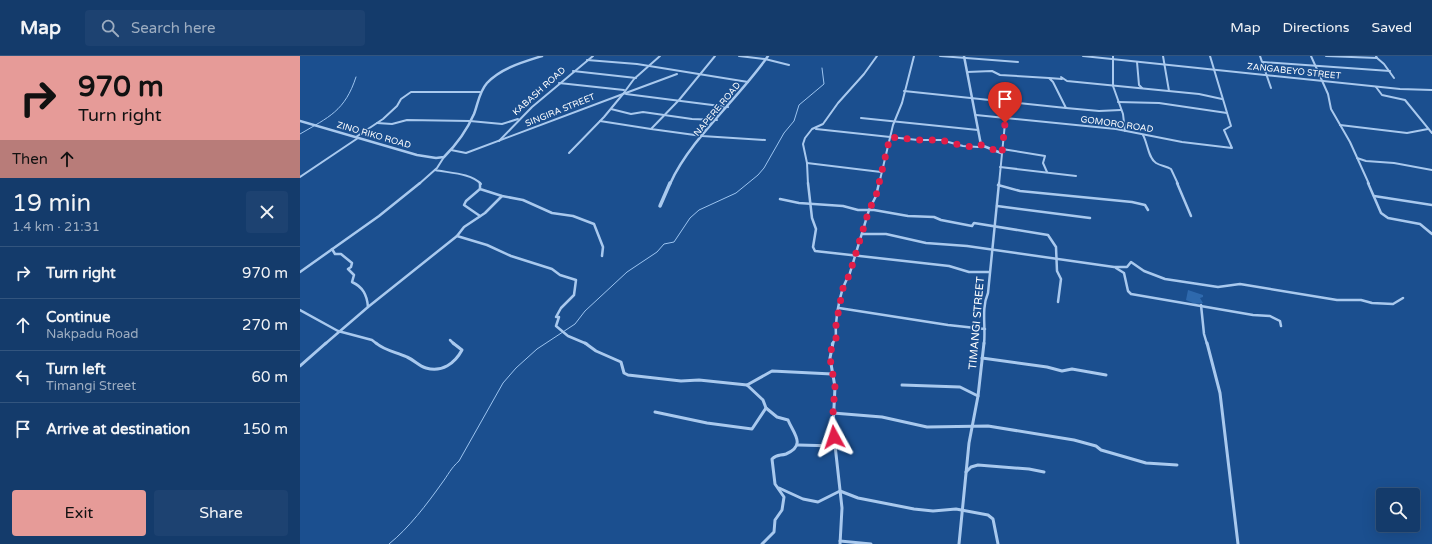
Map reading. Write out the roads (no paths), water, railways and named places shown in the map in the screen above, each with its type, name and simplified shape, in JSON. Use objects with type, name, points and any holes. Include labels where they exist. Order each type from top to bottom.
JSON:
[{"type":"street","points":[[300,272],[412,191],[441,165],[444,158],[470,121],[479,100],[480,92],[485,84],[495,76],[542,56]]},
{"type":"street","name":"KABASH ROAD","points":[[499,142],[518,119],[572,71],[593,56]]},
{"type":"street","points":[[569,153],[611,109],[623,94],[624,90],[660,56]]},
{"type":"street","points":[[651,129],[679,100],[715,56]]},
{"type":"street","points":[[739,56],[765,59],[789,65]]},
{"type":"street","name":"NAPERE ROAD","points":[[660,206],[676,170],[702,136],[749,82],[768,56]]},
{"type":"street","points":[[877,56],[864,74],[838,103],[823,124],[815,129],[812,129],[803,144],[807,163],[812,218],[816,229],[813,247],[815,250],[949,266],[969,272],[989,272]]},
{"type":"street","points":[[871,544],[840,542],[842,508],[833,413],[835,387],[830,358],[832,345],[836,338],[836,324],[844,283],[849,276],[863,234],[869,210],[876,196],[894,120],[899,113],[914,56]]},
{"type":"street","points":[[940,56],[964,56],[1018,62]]},
{"type":"street","points":[[964,56],[981,145]]},
{"type":"street","name":"ZANGABEYO STREET","points":[[1083,56],[1322,81],[1432,90]]},
{"type":"street","points":[[1113,56],[1113,86],[1121,110],[1125,131]]},
{"type":"street","points":[[1163,56],[1169,91]]},
{"type":"street","points":[[1118,102],[1159,103],[1227,113],[1210,56]]},
{"type":"street","points":[[1260,56],[1271,88]]},
{"type":"street","points":[[1311,56],[1328,94],[1331,108],[1383,215],[1388,218],[1420,224],[1432,234]]},
{"type":"street","points":[[1326,56],[1377,57],[1390,71],[1394,78]]},
{"type":"street","points":[[587,60],[637,64],[648,67],[749,82]]},
{"type":"street","points":[[1136,62],[1139,85],[1142,88]]},
{"type":"street","points":[[1263,62],[1390,71]]},
{"type":"street","points":[[967,70],[992,72],[1000,75],[1061,78],[1067,81],[1205,95],[1222,99]]},
{"type":"street","points":[[572,71],[636,78]]},
{"type":"street","name":"SINGIRA STREET","points":[[451,150],[466,154],[677,74]]},
{"type":"street","points":[[1049,78],[1053,82],[1066,108]]},
{"type":"street","points":[[559,83],[624,90]]},
{"type":"street","points":[[1375,86],[1382,95],[1405,100],[1432,133]]},
{"type":"street","points":[[904,91],[1007,103],[1066,108],[1121,110]]},
{"type":"street","points":[[300,177],[377,123],[397,106],[401,99],[411,92],[480,92]]},
{"type":"street","points":[[623,94],[728,107]]},
{"type":"street","name":"TIMANGI STREET","points":[[959,544],[969,443],[978,396],[985,329],[984,302],[988,293],[1007,103]]},
{"type":"street","points":[[611,109],[631,114],[643,112],[664,116],[717,120]]},
{"type":"street","name":"GOMORO ROAD","points":[[976,115],[1125,131],[1232,148],[1224,130],[1231,126],[1227,113]]},
{"type":"street","points":[[861,118],[894,120],[978,130]]},
{"type":"street","points":[[377,123],[392,124],[406,120],[470,121],[502,124],[518,119]]},
{"type":"street","name":"ZINO RIKO ROAD","points":[[300,121],[416,154],[444,158]]},
{"type":"street","points":[[600,121],[702,136],[765,140]]},
{"type":"street","points":[[1339,125],[1411,134],[1420,130],[1428,129]]},
{"type":"street","points":[[815,129],[918,140],[941,140],[963,146],[978,147],[981,145],[1002,151],[1045,156],[1043,163],[1047,173]]},
{"type":"street","points":[[1143,135],[1146,138],[1148,153],[1155,162],[1171,169],[1191,216]]},
{"type":"street","points":[[1356,158],[1366,161],[1394,163],[1432,170]]},
{"type":"street","points":[[807,163],[881,172]]},
{"type":"street","points":[[1000,167],[1076,176]]},
{"type":"street","points":[[435,170],[472,178],[481,184],[480,189],[466,201],[464,205],[480,216]]},
{"type":"street","points":[[998,185],[1020,191],[1132,202],[1145,205],[1148,210]]},
{"type":"street","points":[[480,189],[502,196],[523,200],[552,213],[573,216],[594,224],[603,246],[602,256]]},
{"type":"street","points":[[300,366],[368,308],[457,236],[464,227],[480,216],[502,196]]},
{"type":"street","points":[[1374,196],[1432,205]]},
{"type":"street","points":[[780,199],[810,204],[843,206],[858,210],[913,216],[934,216],[941,220],[961,223],[968,226],[972,226],[974,223],[1048,235],[1056,247],[1057,271],[1061,279],[1058,302]]},
{"type":"street","points":[[997,206],[1027,212],[1090,218]]},
{"type":"street","points":[[863,234],[882,233],[926,243],[993,249],[1114,267],[1127,267],[1131,262],[1135,263],[1144,271],[1165,279],[1218,287],[1240,284],[1337,300],[1361,300],[1372,303],[1393,304],[1403,298]]},
{"type":"street","points":[[457,236],[487,245],[511,256],[552,269],[560,275],[576,280],[574,295],[561,308],[556,317],[559,317],[556,326],[568,336],[582,340],[596,351],[621,362],[624,373],[628,375],[681,381],[699,380],[747,385],[763,400],[766,408],[776,417],[788,420],[799,441],[798,445]]},
{"type":"street","points":[[332,249],[335,254],[341,254],[352,263],[351,267],[348,269],[354,274],[352,282],[361,286],[365,292],[368,297],[368,308]]},
{"type":"street","points":[[1114,267],[1124,273],[1128,291],[1131,294],[1253,315],[1270,316],[1280,321],[1281,326]]},
{"type":"street","points":[[1201,305],[1204,334],[1220,393],[1238,544]]},
{"type":"street","points":[[839,308],[948,325],[985,329]]},
{"type":"street","points":[[300,310],[341,332],[372,340],[381,348],[408,357],[425,368],[431,369],[449,366],[457,358],[462,350],[455,346],[450,340]]},
{"type":"street","points":[[982,358],[1047,367],[1062,371],[1072,369],[1106,375]]},
{"type":"street","points":[[747,385],[772,371],[832,374]]},
{"type":"street","points":[[902,385],[960,387],[978,396]]},
{"type":"street","points":[[656,412],[708,423],[726,424],[752,429],[766,408]]},
{"type":"street","points":[[833,413],[897,420],[908,424],[927,427],[956,428],[988,426],[1074,440],[1096,446],[1101,450],[1146,463],[1177,465]]},
{"type":"street","points":[[762,544],[774,532],[775,520],[782,510],[784,497],[775,484],[772,459],[776,455],[787,455],[798,445],[836,446]]},
{"type":"street","points":[[966,473],[971,467],[978,465],[1030,469],[1044,472]]},
{"type":"street","points":[[779,488],[803,499],[818,502],[840,491],[858,498],[914,509],[933,511],[956,509],[988,515],[993,519],[998,544]]},
{"type":"waterway","points":[[389,544],[404,531],[459,461],[503,383],[516,368],[537,349],[575,324],[585,311],[627,272],[657,252],[664,244],[674,242],[690,218],[699,210],[736,193],[758,175],[764,168],[784,133],[794,121],[799,105],[824,84],[822,68]]},
{"type":"waterway","points":[[300,134],[335,112],[347,98],[356,77]]}]
